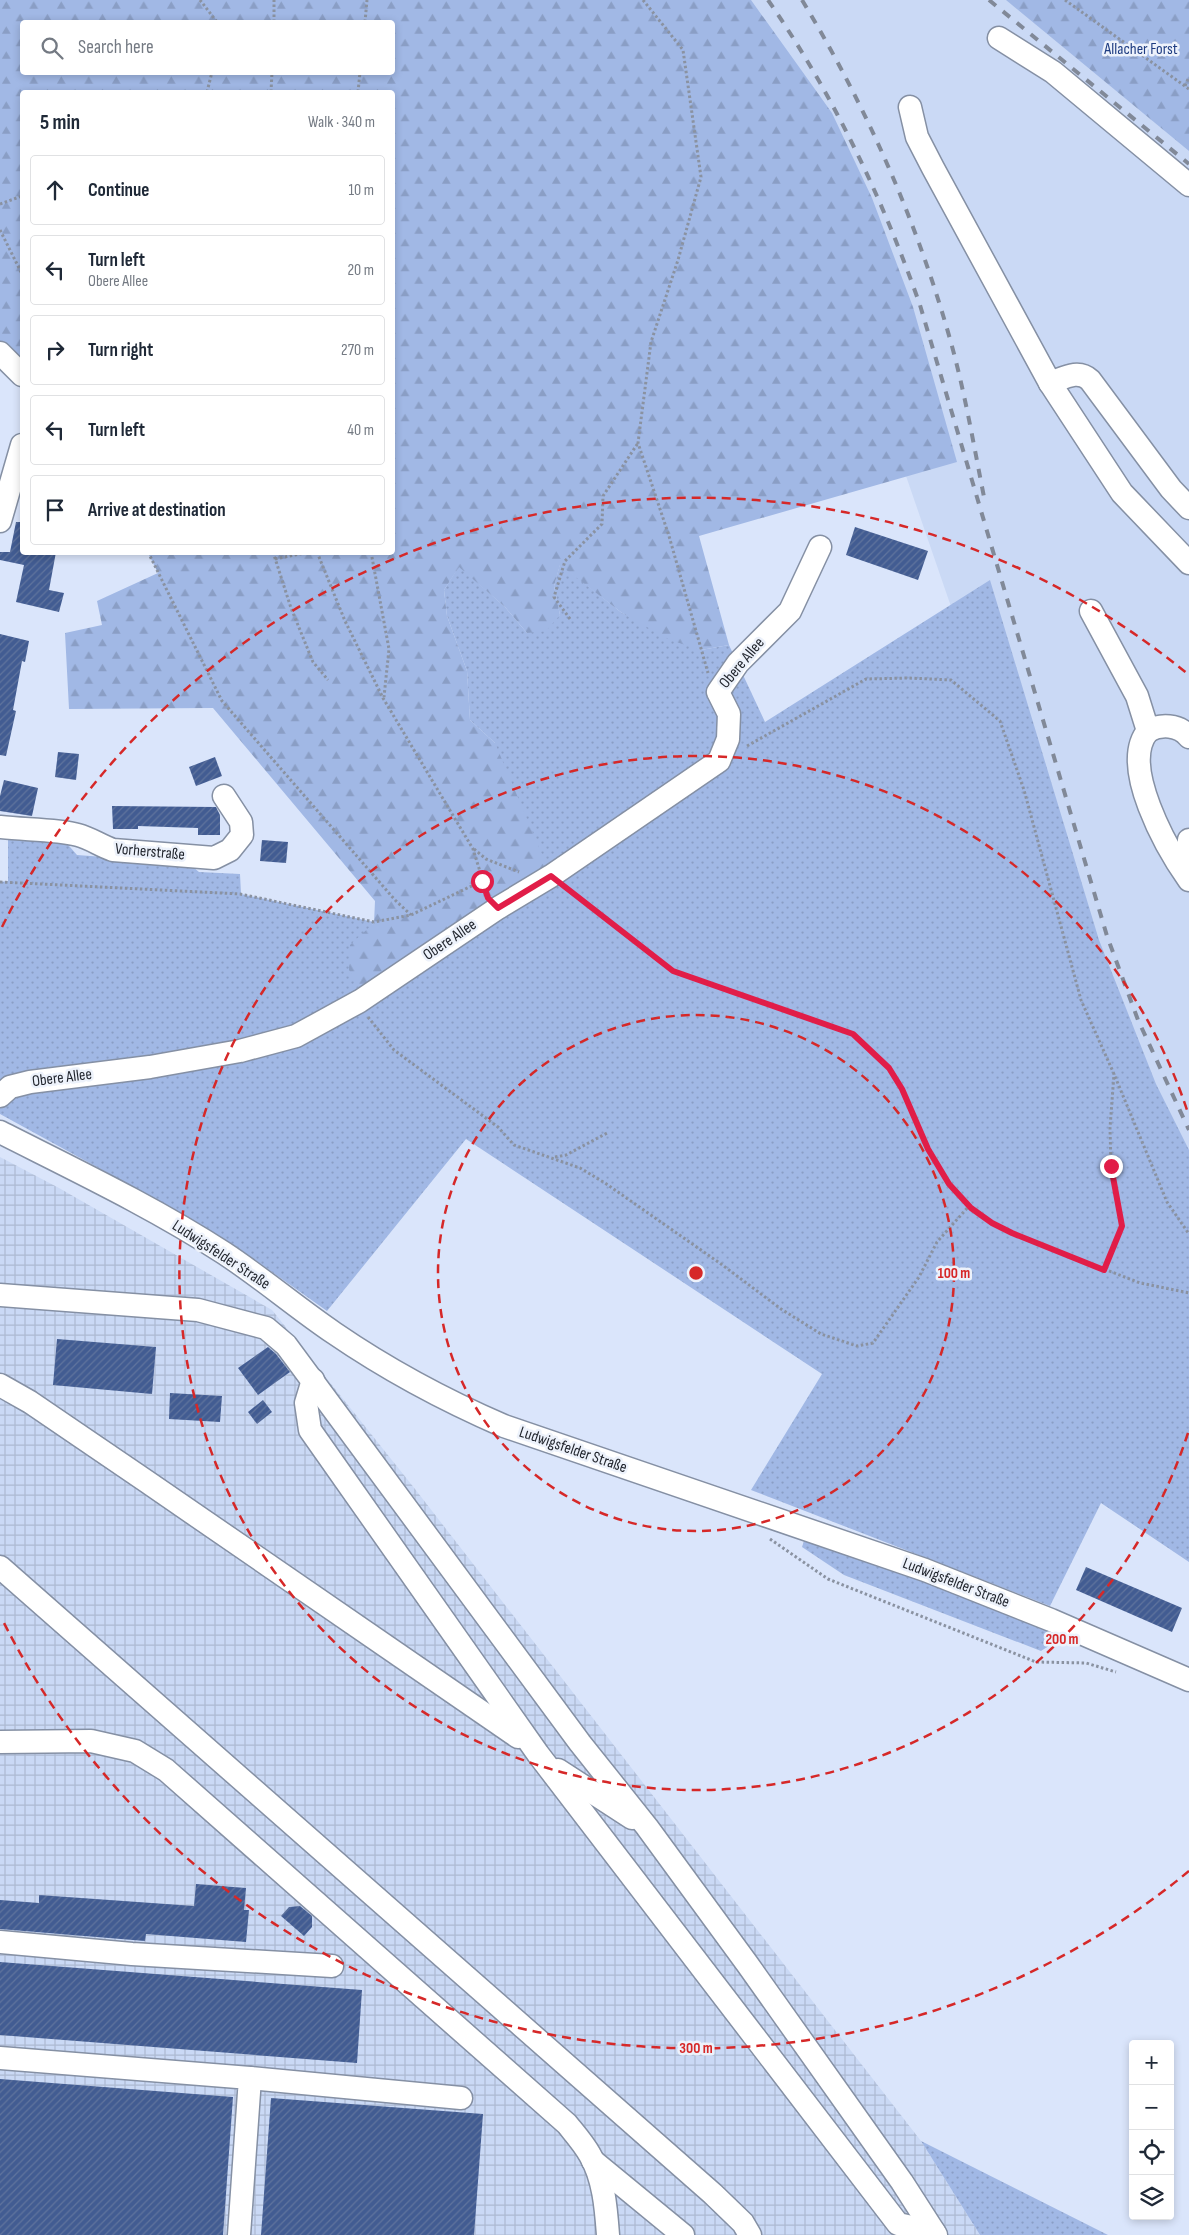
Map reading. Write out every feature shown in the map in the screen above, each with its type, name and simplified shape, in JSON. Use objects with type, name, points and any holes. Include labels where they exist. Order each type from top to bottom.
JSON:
[{"type":"street","points":[[999,38],[1053,72],[1189,185]]},
{"type":"street","points":[[910,108],[917,136],[933,168],[1050,384],[1122,492],[1189,563]]},
{"type":"street","points":[[0,353],[20,373]]},
{"type":"street","points":[[1050,384],[1077,374],[1084,374],[1171,489],[1189,508]]},
{"type":"street","points":[[0,521],[20,452]]},
{"type":"street","name":"Obere Allee","points":[[0,1096],[10,1088],[30,1082],[150,1068],[240,1051],[296,1036],[360,1001],[498,908],[544,880],[719,761],[728,739],[729,714],[718,692],[738,663],[790,611],[820,547]]},
{"type":"street","points":[[1091,611],[1137,696],[1148,731]]},
{"type":"street","points":[[1188,878],[1163,836],[1142,784],[1138,754],[1141,739],[1148,731],[1158,725],[1171,727],[1186,733],[1189,737]]},
{"type":"street","name":"Vorherstraße","points":[[0,827],[75,834],[87,837],[98,845],[113,850],[214,858],[230,850],[242,835],[242,822],[224,796]]},
{"type":"street","points":[[1188,878],[1189,840]]},
{"type":"street","name":"Ludwigsfelder Straße","points":[[0,1132],[72,1168],[194,1234],[381,1364],[460,1407],[513,1429],[925,1570],[1051,1620],[1189,1680]]},
{"type":"street","points":[[0,1295],[198,1310],[266,1328],[286,1345],[580,1743],[647,1827],[841,2094],[902,2182],[935,2234]]},
{"type":"street","points":[[313,1380],[306,1403],[310,1430],[538,1754],[898,2224],[935,2234]]},
{"type":"street","points":[[0,1385],[30,1402],[506,1727],[560,1772],[647,1827]]},
{"type":"street","points":[[0,1567],[713,2194],[743,2223],[750,2235]]},
{"type":"street","points":[[0,1742],[91,1741],[135,1751],[166,1770],[567,2124],[592,2161],[600,2179],[606,2208],[608,2235]]},
{"type":"street","points":[[0,1942],[132,1954],[332,1966]]},
{"type":"street","points":[[0,2058],[250,2078],[461,2098]]},
{"type":"street","points":[[239,2235],[250,2078]]},
{"type":"street","points":[[592,2161],[683,2235]]},
{"type":"path","points":[[200,0],[215,20]]},
{"type":"path","points":[[274,0],[274,20]]},
{"type":"path","points":[[365,20],[367,0]]},
{"type":"path","points":[[643,0],[683,50],[701,177],[678,260],[651,342],[638,443],[669,536],[711,681],[718,692]]},
{"type":"path","points":[[1065,0],[1189,90]]},
{"type":"path","points":[[208,90],[211,75]]},
{"type":"path","points":[[271,90],[272,75]]},
{"type":"path","points":[[358,90],[360,75]]},
{"type":"path","points":[[1185,86],[1189,77]]},
{"type":"path","points":[[0,204],[20,197]]},
{"type":"path","points":[[0,230],[20,270]]},
{"type":"path","points":[[570,619],[554,597],[565,561],[602,524],[603,496],[638,443]]},
{"type":"path","points":[[149,555],[222,701],[395,900],[411,915]]},
{"type":"path","points":[[274,555],[291,608],[313,662],[328,680]]},
{"type":"path","points":[[275,559],[294,555]]},
{"type":"path","points":[[318,555],[345,621],[384,698],[473,848],[488,898],[498,908]]},
{"type":"path","points":[[371,555],[389,649],[384,698]]},
{"type":"path","points":[[745,747],[866,679],[909,678],[951,680],[1000,721],[1024,790],[1081,1000],[1167,1202],[1189,1234]]},
{"type":"path","points":[[473,848],[486,860],[544,880],[673,971],[853,1034],[889,1068],[902,1089],[928,1149],[949,1184],[969,1206],[992,1223],[1012,1233],[1140,1283],[1189,1293]]},
{"type":"path","points":[[0,882],[240,894],[374,922],[411,915],[482,881]]},
{"type":"path","points":[[360,1001],[366,1014],[394,1050],[498,1127],[514,1145],[580,1168],[605,1183],[781,1309],[821,1334],[857,1346],[872,1343],[919,1277],[937,1242],[969,1206]]},
{"type":"path","points":[[1104,1270],[1122,1226],[1111,1166],[1110,1128],[1114,1074]]},
{"type":"path","points":[[554,1158],[566,1155],[609,1132]]},
{"type":"shaded area","points":[[715,0],[1025,0],[1189,137],[1189,1230],[957,624],[760,52]]},
{"type":"shaded area","points":[[0,1157],[59,1188],[272,1310],[415,1489],[921,2141],[980,2235],[0,2235]]},
{"type":"green space","points":[[0,0],[751,0],[832,113],[872,198],[913,307],[957,462],[699,536],[729,645],[701,650],[670,640],[622,613],[560,565],[554,586],[560,615],[546,631],[527,633],[505,607],[459,567],[444,590],[447,616],[467,671],[470,720],[495,743],[551,876],[366,987],[359,985],[349,970],[350,945],[374,923],[375,901],[213,708],[69,709],[65,633],[102,625],[97,601],[158,573],[149,555],[395,555],[395,90],[20,90],[20,358],[0,343]]},
{"type":"green space","name":"Allacher Forst","points":[[1006,0],[1189,0],[1189,151]]},
{"type":"green space","points":[[560,564],[622,613],[701,650],[729,645],[765,722],[990,580],[1099,940],[1156,1084],[1189,1150],[1189,1562],[1101,1503],[1050,1606],[751,1490],[822,1374],[466,1139],[327,1311],[241,1250],[188,1217],[0,1114],[0,882],[8,881],[8,836],[63,839],[77,855],[188,863],[199,872],[240,874],[241,894],[374,922],[349,970],[495,743],[470,720],[467,671],[447,616],[444,590],[459,566],[505,607],[527,633],[560,615],[554,586]]},
{"type":"green space","points":[[805,1538],[919,1578],[1067,1634],[1041,1651],[844,1575],[802,1547]]},
{"type":"green space","points":[[921,2141],[1108,2235],[980,2235]]},
{"type":"building","points":[[16,522],[20,522],[20,555],[55,555],[49,590],[64,593],[59,612],[16,602],[24,565],[0,560],[0,552],[10,552]]},
{"type":"building","points":[[855,527],[928,551],[918,580],[846,555]]},
{"type":"building","points":[[0,634],[29,641],[25,662],[22,661],[13,710],[16,711],[6,756],[0,755]]},
{"type":"building","points":[[58,752],[79,754],[76,780],[55,777]]},
{"type":"building","points":[[215,757],[222,776],[196,786],[189,767]]},
{"type":"building","points":[[4,780],[38,788],[32,816],[0,811],[0,796]]},
{"type":"building","points":[[112,806],[216,807],[220,815],[220,835],[198,835],[198,828],[138,826],[138,829],[113,829]]},
{"type":"building","points":[[262,840],[288,842],[286,863],[260,861]]},
{"type":"building","points":[[57,1339],[156,1347],[152,1394],[53,1385]]},
{"type":"building","points":[[268,1347],[290,1372],[258,1395],[238,1368]]},
{"type":"building","points":[[170,1393],[222,1396],[220,1422],[169,1419]]},
{"type":"building","points":[[263,1400],[272,1412],[257,1424],[248,1412]]},
{"type":"building","points":[[1086,1567],[1182,1608],[1172,1632],[1076,1590]]},
{"type":"building","points":[[196,1884],[246,1888],[244,1910],[249,1910],[246,1942],[146,1934],[145,1941],[0,1929],[0,1900],[39,1903],[39,1895],[194,1906]]},
{"type":"building","points":[[300,1906],[312,1916],[312,1927],[304,1936],[281,1916],[289,1907]]},
{"type":"building","points":[[0,1962],[362,1990],[357,2063],[0,2035]]},
{"type":"building","points":[[0,2079],[233,2097],[223,2235],[0,2235]]},
{"type":"building","points":[[271,2098],[483,2114],[474,2235],[261,2235]]},
{"type":"railway","points":[[768,0],[814,72],[854,147],[889,225],[920,305],[1107,936],[1138,1020],[1189,1130]]},
{"type":"railway","points":[[802,0],[868,122],[922,250],[950,339],[969,420],[985,502]]},
{"type":"railway","points":[[989,0],[1189,164]]},
{"type":"route","points":[[482,881],[488,898],[498,908],[551,876],[673,971],[853,1034],[889,1068],[902,1089],[928,1149],[949,1184],[971,1208],[992,1223],[1012,1233],[1104,1270],[1122,1226],[1111,1166]]}]
